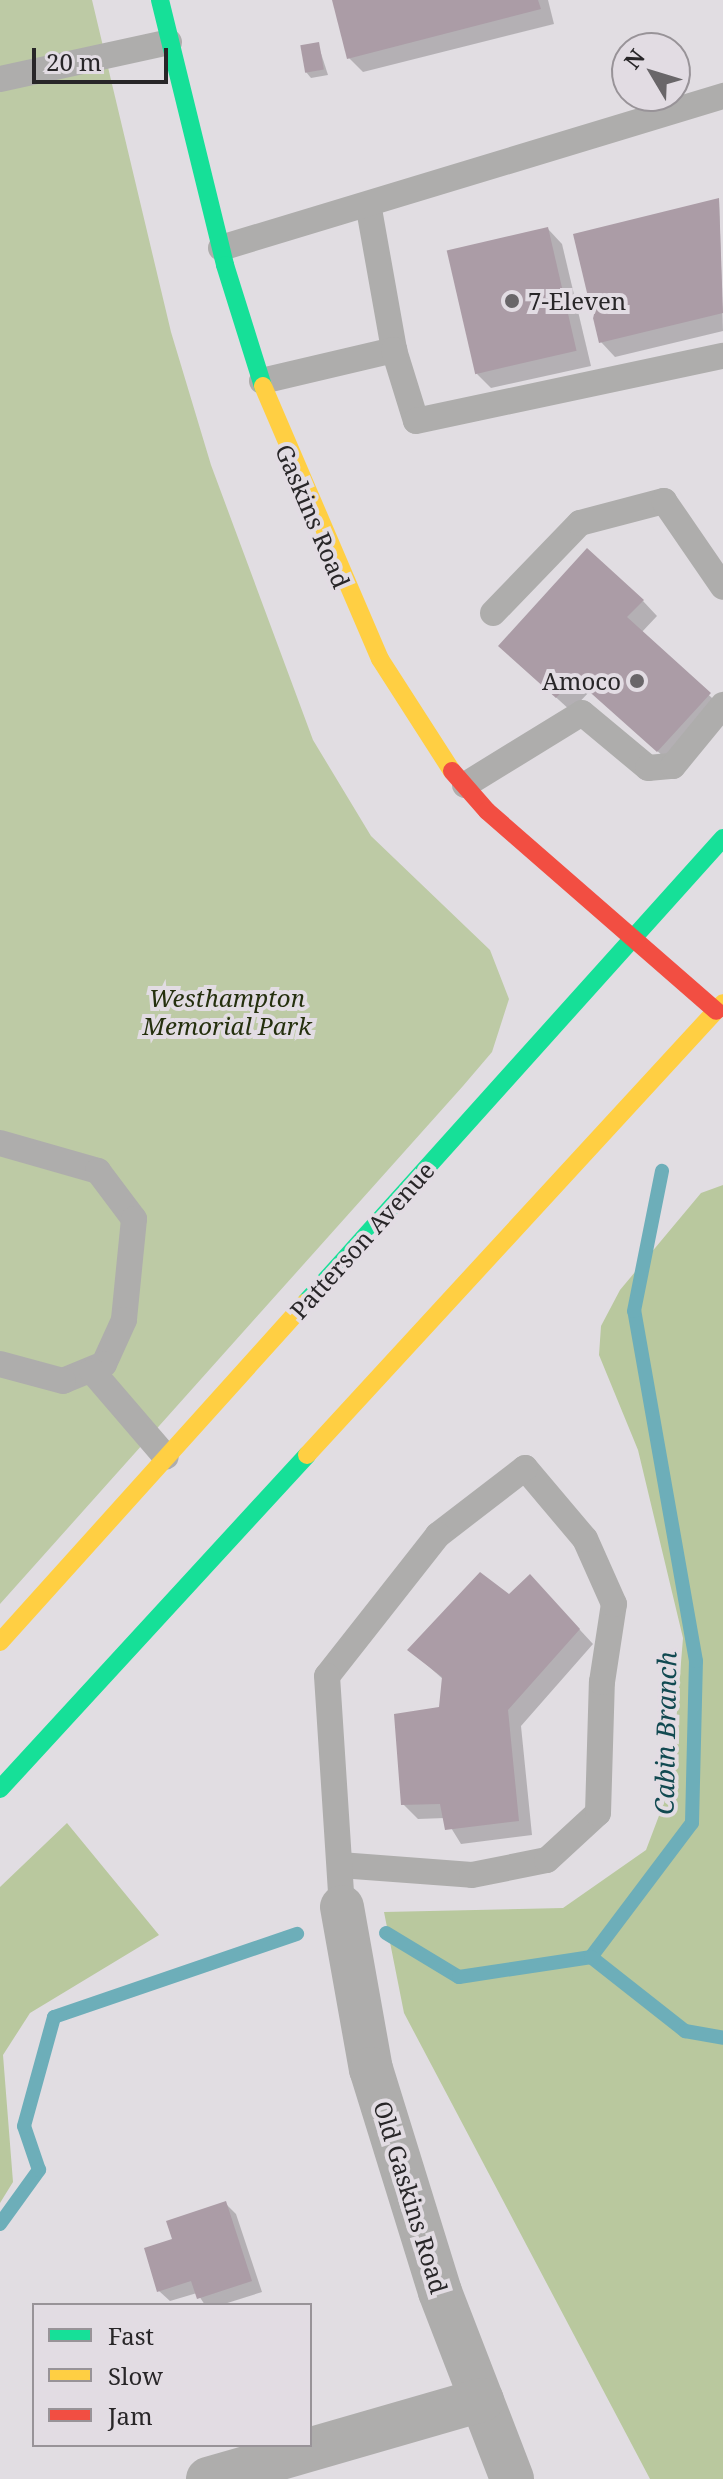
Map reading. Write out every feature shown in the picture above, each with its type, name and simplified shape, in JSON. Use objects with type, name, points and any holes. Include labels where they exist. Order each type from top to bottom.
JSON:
[{"type":"main road","name":"Gaskins Road","points":[[160,0],[221,248],[262,381],[337,576],[409,711],[465,785],[634,939],[720,1007]]},
{"type":"main road","name":"Patterson Avenue","points":[[0,1642],[723,838]]},
{"type":"main road","points":[[0,1789],[720,1007]]},
{"type":"street","name":"Old Gaskins Road","points":[[341,1886],[371,2069],[440,2292],[512,2479]]},
{"type":"street","points":[[208,2479],[482,2400]]},
{"type":"lane","points":[[0,79],[169,42]]},
{"type":"lane","points":[[221,248],[369,209],[723,96]]},
{"type":"lane","points":[[369,209],[394,350],[416,421],[723,356]]},
{"type":"lane","points":[[262,381],[394,350]]},
{"type":"lane","points":[[493,613],[580,523],[664,501],[723,587]]},
{"type":"lane","points":[[465,785],[582,713],[648,768],[673,766],[723,705]]},
{"type":"lane","points":[[0,1143],[98,1171],[130,1205],[124,1320],[117,1346],[92,1371],[63,1381],[0,1364]]},
{"type":"lane","points":[[92,1371],[166,1457]]},
{"type":"lane","points":[[525,1468],[585,1539],[614,1604],[602,1682],[598,1813],[547,1860],[472,1875],[341,1886],[327,1676],[438,1535],[525,1468]]},
{"type":"green space","name":"Westhampton Memorial Park","points":[[0,0],[92,0],[171,332],[211,465],[313,740],[371,836],[490,950],[509,999],[492,1052],[0,1604]]},
{"type":"green space","points":[[723,1185],[723,2479],[650,2479],[404,2013],[384,1912],[563,1908],[646,1850],[671,1784],[683,1638],[638,1450],[599,1355],[601,1326],[620,1290],[701,1193]]},
{"type":"green space","points":[[67,1823],[159,1935],[30,2013],[3,2055],[13,2182],[0,2203],[0,1887]]},
{"type":"building","points":[[332,0],[538,0],[541,9],[347,59]]},
{"type":"building","points":[[319,42],[324,70],[305,73],[300,45]]},
{"type":"building","points":[[719,198],[723,313],[599,343],[573,234]]},
{"type":"building","name":"7-Eleven","points":[[548,227],[577,351],[475,374],[447,250]]},
{"type":"building","points":[[587,548],[644,600],[627,617],[711,693],[657,752],[574,678],[556,698],[498,646]]},
{"type":"building","points":[[480,1572],[509,1594],[530,1574],[580,1629],[508,1710],[519,1821],[445,1830],[440,1804],[401,1805],[394,1714],[439,1707],[442,1677],[407,1650]]},
{"type":"building","points":[[226,2201],[252,2281],[197,2299],[191,2281],[157,2292],[144,2248],[172,2239],[166,2221]]},
{"type":"waterway","name":"Cabin Branch","points":[[386,1933],[459,1977],[591,1957],[692,1823],[696,1661],[634,1311],[662,1171]]},
{"type":"waterway","name":"Cabin Branch","points":[[0,2224],[39,2170],[24,2126],[54,2017],[297,1934]]},
{"type":"waterway","points":[[591,1957],[685,2031],[723,2038]]},
{"type":"traffic: fast","points":[[160,0],[225,265],[263,386]]},
{"type":"traffic: fast","points":[[306,1302],[723,838]]},
{"type":"traffic: fast","points":[[0,1789],[307,1455]]},
{"type":"traffic: slow","points":[[263,386],[380,659],[452,771]]},
{"type":"traffic: slow","points":[[307,1455],[723,1003]]},
{"type":"traffic: slow","points":[[0,1642],[306,1302]]},
{"type":"traffic: jam","points":[[452,771],[487,811],[716,1011]]},
{"type":"place","name":"7-Eleven","points":[[512,301]]},
{"type":"place","name":"Amoco","points":[[637,681]]}]
